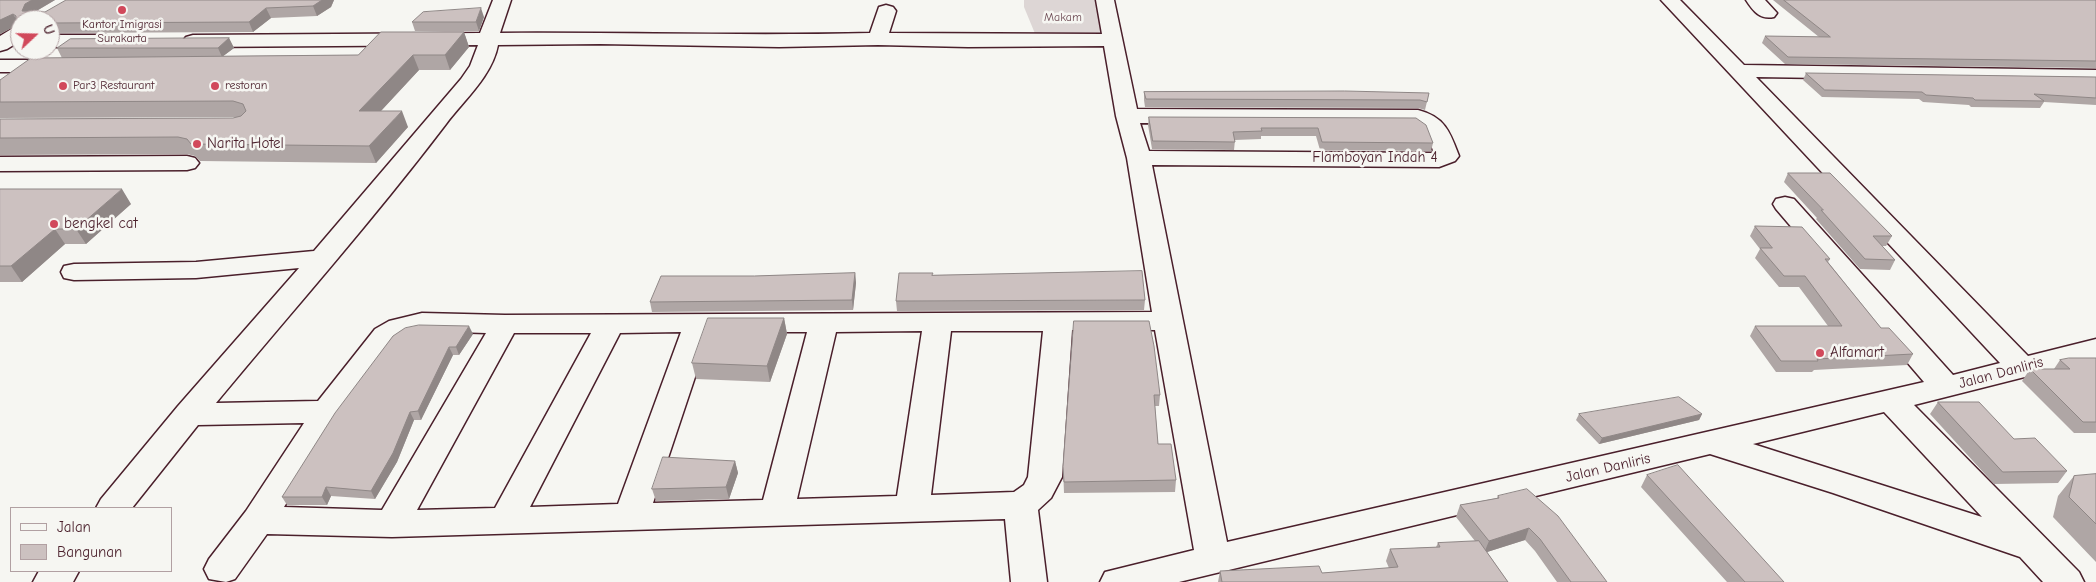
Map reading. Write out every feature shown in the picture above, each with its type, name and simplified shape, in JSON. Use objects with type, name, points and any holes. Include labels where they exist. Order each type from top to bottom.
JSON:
[{"type":"street","points":[[114,507],[189,414],[323,258],[469,83],[480,66],[502,0]]},
{"type":"street","points":[[1105,0],[1111,40],[1127,116],[1139,158],[1159,275],[1213,559]]},
{"type":"street","points":[[1670,0],[2022,368]]},
{"type":"street","points":[[878,38],[886,11]]},
{"type":"street","points":[[170,41],[600,38],[779,41],[878,38],[968,41],[1111,40]]},
{"type":"street","points":[[60,41],[120,41]]},
{"type":"street","points":[[0,66],[79,66]]},
{"type":"street","points":[[1739,71],[2096,76]]},
{"type":"street","name":"Flamboyan Indah 4","points":[[1127,116],[1418,118],[1433,124],[1448,156],[1440,160],[1139,158]]},
{"type":"street","points":[[0,164],[187,164]]},
{"type":"street","points":[[1785,204],[1946,387]]},
{"type":"street","points":[[74,272],[204,269],[323,258]]},
{"type":"street","points":[[912,509],[938,321]]},
{"type":"street","points":[[258,520],[392,524],[912,509],[1020,504],[1027,501],[1041,489],[1045,477],[1058,321]]},
{"type":"street","points":[[222,569],[258,520],[327,412],[385,336],[392,330],[411,323],[1154,321]]},
{"type":"street","points":[[631,517],[699,322]]},
{"type":"street","points":[[777,513],[824,322]]},
{"type":"street","points":[[506,520],[610,323]]},
{"type":"street","points":[[392,524],[504,324]]},
{"type":"street","name":"Jalan Danliris","points":[[1118,582],[1712,443],[1946,387],[2096,348]]},
{"type":"street","points":[[1891,400],[2066,582]]},
{"type":"street","points":[[189,414],[327,412]]},
{"type":"street","points":[[1712,443],[1845,484],[2032,547]]},
{"type":"street","points":[[1020,504],[1029,582]]},
{"type":"street","points":[[51,582],[60,572]]},
{"type":"green space","name":"Makam","points":[[1024,0],[1095,0],[1102,33],[1097,36],[1036,36],[1024,7]]},
{"type":"building","points":[[0,0],[32,0],[25,4],[22,10],[10,10],[10,15],[0,20]]},
{"type":"building","points":[[66,0],[322,0],[313,6],[266,8],[249,22],[60,23],[60,10],[48,10]]},
{"type":"building","points":[[1784,0],[2096,0],[2096,61],[1788,57],[1765,36],[1830,37]]},
{"type":"building","points":[[481,8],[476,22],[412,22],[423,12]]},
{"type":"building","points":[[381,32],[464,32],[445,55],[413,55],[359,111],[402,111],[369,146],[191,144],[187,139],[178,137],[0,138],[0,119],[233,118],[241,116],[246,111],[243,104],[233,101],[0,102],[0,80],[28,60],[60,60],[60,58],[358,55]]},
{"type":"building","points":[[229,38],[218,48],[60,48],[60,46],[70,39]]},
{"type":"building","points":[[1806,73],[2096,77],[2096,98],[2034,94],[2044,101],[1975,100],[1973,98],[1926,95],[1922,92],[1825,90]]},
{"type":"building","points":[[1345,91],[1429,93],[1427,102],[1420,100],[1146,99],[1144,92]]},
{"type":"building","points":[[1149,117],[1416,118],[1426,125],[1433,143],[1322,142],[1318,128],[1261,128],[1262,131],[1233,132],[1235,142],[1153,141]]},
{"type":"building","points":[[1788,173],[1830,173],[1892,236],[1873,236],[1895,260],[1865,259]]},
{"type":"building","points":[[0,189],[122,189],[76,229],[55,229],[11,266],[0,266]]},
{"type":"building","points":[[1755,226],[1802,227],[1830,259],[1825,259],[1881,328],[1889,328],[1913,354],[1817,359],[1818,361],[1781,361],[1755,326],[1842,326],[1805,276],[1784,276],[1760,248],[1772,248]]},
{"type":"building","points":[[1142,271],[1145,300],[896,301],[899,273],[933,273],[932,275]]},
{"type":"building","points":[[855,273],[852,300],[650,302],[661,276]]},
{"type":"building","points":[[708,318],[784,318],[767,366],[692,363]]},
{"type":"building","points":[[1074,321],[1149,321],[1160,395],[1154,395],[1158,444],[1171,444],[1176,480],[1064,482],[1063,467]]},
{"type":"building","points":[[419,325],[469,326],[456,347],[449,347],[418,411],[410,412],[393,453],[371,491],[326,487],[322,497],[282,497],[335,413],[393,336],[405,328]]},
{"type":"building","points":[[2096,358],[2096,422],[2083,422],[2030,369],[2070,369],[2060,360]]},
{"type":"building","points":[[1679,397],[1702,414],[1602,438],[1579,414]]},
{"type":"building","points":[[1938,402],[1979,402],[2014,439],[2035,438],[2067,471],[2003,472]]},
{"type":"building","points":[[663,457],[735,461],[726,487],[652,489]]},
{"type":"building","points":[[1678,465],[1784,582],[1745,582],[1647,475]]},
{"type":"building","points":[[2096,474],[2096,524],[2069,497],[2074,476]]},
{"type":"building","points":[[1527,489],[1558,516],[1607,582],[1571,582],[1540,539],[1529,528],[1489,541],[1460,505],[1499,498],[1498,496]]},
{"type":"building","points":[[1479,541],[1508,582],[1222,582],[1220,571],[1319,566],[1322,573],[1398,567],[1390,549],[1440,547],[1438,543]]},
{"type":"place","name":"Kantor Imigrasi Surakarta","points":[[122,10]]},
{"type":"place","name":"Par3 Restaurant","points":[[63,86]]},
{"type":"place","name":"restoran","points":[[215,86]]},
{"type":"place","name":"Narita Hotel","points":[[197,144]]},
{"type":"place","name":"bengkel cat","points":[[54,224]]},
{"type":"place","name":"Alfamart","points":[[1820,353]]}]
